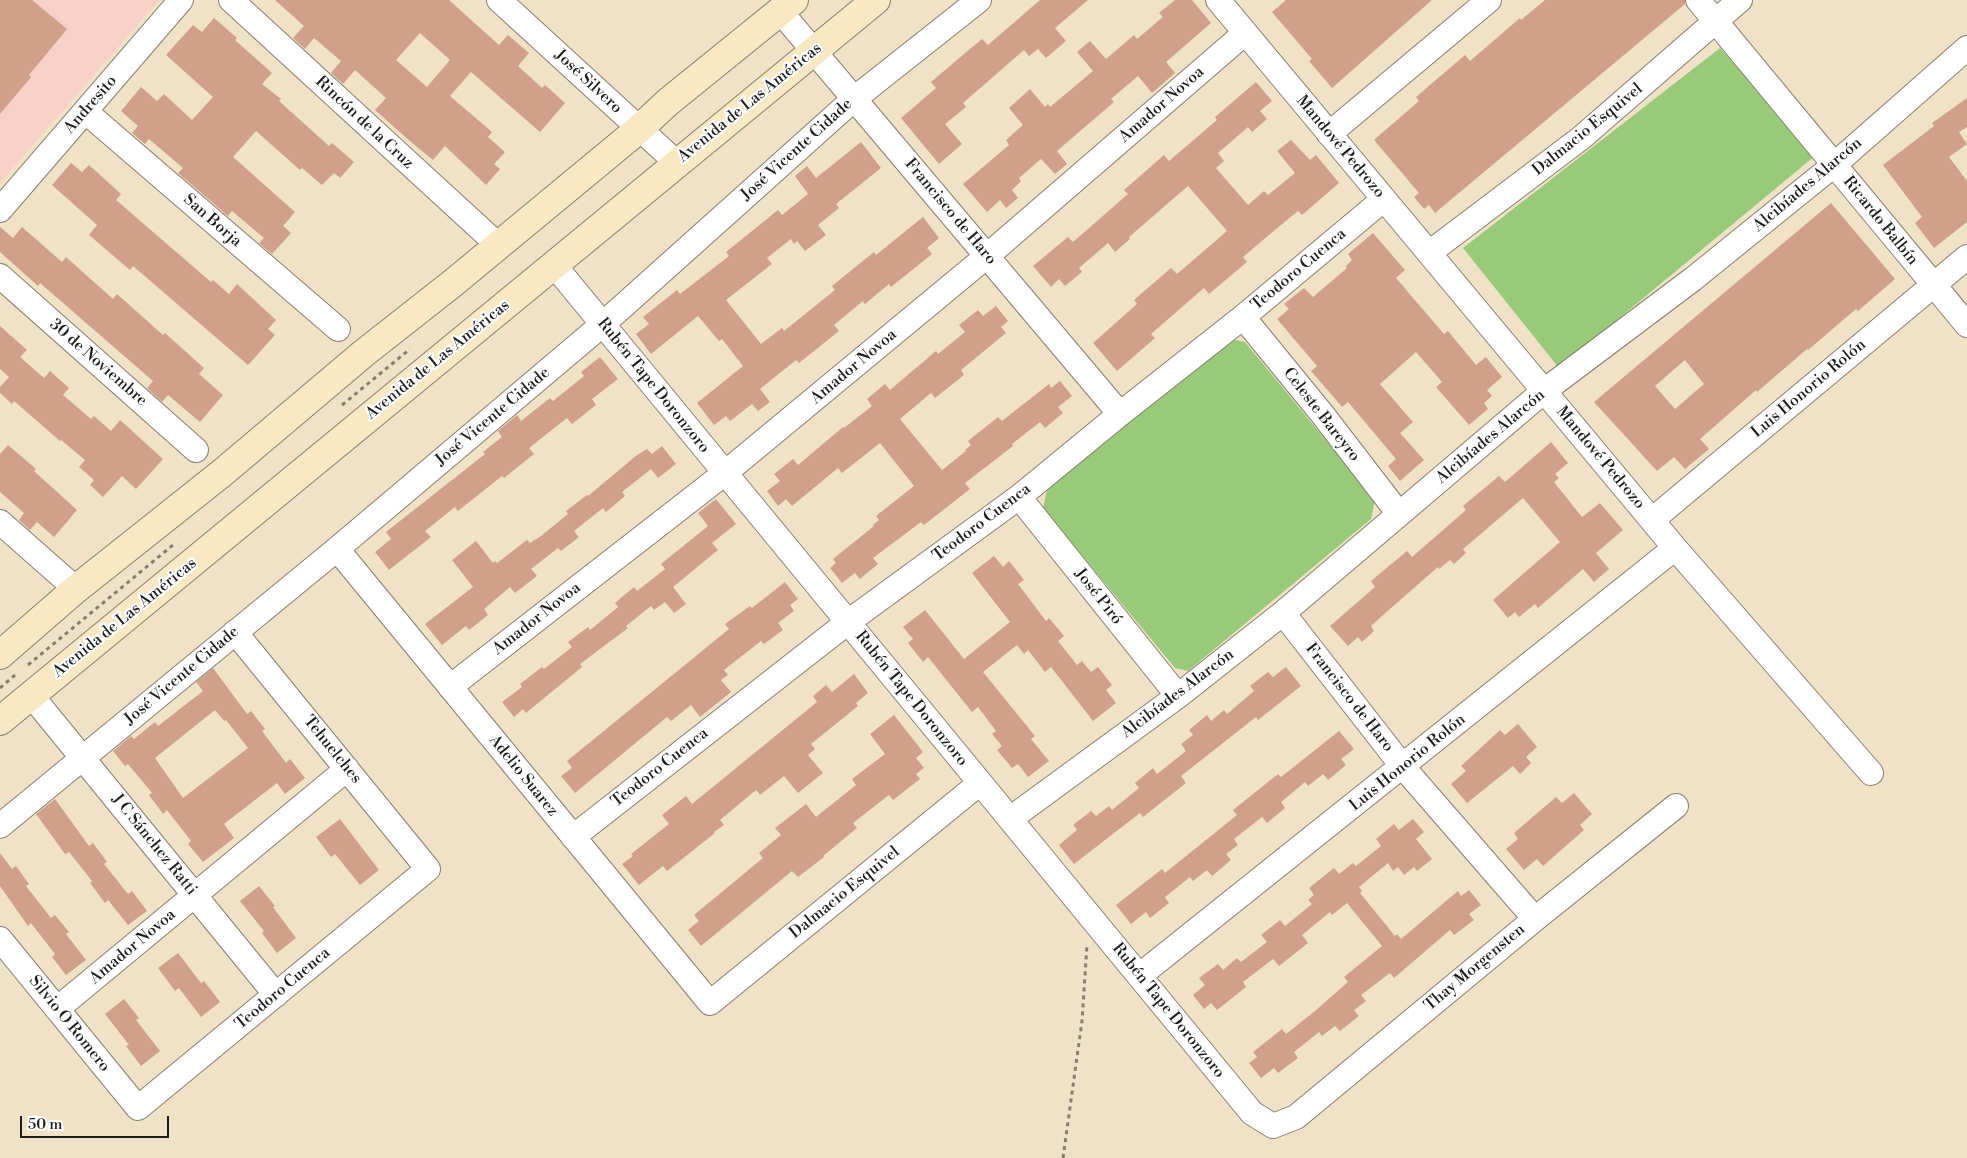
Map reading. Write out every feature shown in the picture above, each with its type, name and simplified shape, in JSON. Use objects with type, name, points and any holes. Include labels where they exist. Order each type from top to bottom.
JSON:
[{"type":"main road","name":"Avenida de Las Américas","points":[[0,721],[876,0]]},
{"type":"main road","points":[[0,655],[76,589],[222,473],[364,353],[787,6]]},
{"type":"street","name":"Andresito","points":[[0,210],[181,0]]},
{"type":"street","name":"Rincón de la Cruz","points":[[231,0],[498,245]]},
{"type":"street","name":"José Silvero","points":[[500,0],[638,130],[677,163]]},
{"type":"street","name":"José Vicente Cidade","points":[[0,826],[337,549],[603,324],[854,99],[979,0]]},
{"type":"street","points":[[1330,134],[1489,0]]},
{"type":"street","name":"Ricardo Balbín","points":[[1698,0],[1967,325]]},
{"type":"street","name":"Dalmacio Esquivel","points":[[1429,253],[1581,138],[1740,0]]},
{"type":"street","name":"Mandové Pedrozo","points":[[1221,1],[1675,548],[1871,773]]},
{"type":"street","name":"Francisco de Haro","points":[[787,6],[814,51],[1120,414]]},
{"type":"street","name":"Amador Novoa","points":[[450,687],[725,473],[987,256],[1245,32]]},
{"type":"street","name":"Alcibíades Alarcón","points":[[1010,819],[1178,696],[1283,613],[1544,391],[1693,279],[1834,165],[1967,48]]},
{"type":"street","name":"San Borja","points":[[86,112],[338,329]]},
{"type":"street","name":"Teodoro Cuenca","points":[[573,836],[848,622],[1019,497],[1242,317],[1384,199]]},
{"type":"street","name":"Luis Honorio Rolón","points":[[1652,520],[1967,257]]},
{"type":"street","name":"Rubén Tape Doronzoro","points":[[554,265],[1252,1114],[1273,1126]]},
{"type":"street","name":"30 de Noviembre","points":[[0,276],[196,450]]},
{"type":"street","name":"Celeste Bareyro","points":[[1242,317],[1323,415],[1398,514]]},
{"type":"street","name":"José Piró","points":[[1019,497],[1178,696]]},
{"type":"street","points":[[0,522],[76,589]]},
{"type":"street","name":"Luis Honorio Rolón","points":[[1139,976],[1675,548]]},
{"type":"street","name":"Adelio Suarez","points":[[337,549],[710,1003]]},
{"type":"street","name":"Francisco de Haro","points":[[1283,613],[1403,767],[1535,918]]},
{"type":"street","name":"Tehuelches","points":[[235,632],[428,868]]},
{"type":"street","name":"J C Sánchez Ratti","points":[[31,695],[276,995]]},
{"type":"street","name":"Amador Novoa","points":[[57,1009],[347,770]]},
{"type":"street","name":"Dalmacio Esquivel","points":[[710,1003],[980,783]]},
{"type":"street","name":"Thay Morgensten","points":[[1273,1126],[1296,1117],[1535,918],[1676,806]]},
{"type":"street","name":"Teodoro Cuenca","points":[[138,1108],[428,868]]},
{"type":"street","name":"Silvio O Romero","points":[[0,939],[138,1108]]},
{"type":"path","points":[[1063,1158],[1082,1021],[1088,914]]},
{"type":"shaded area","points":[[0,0],[159,0],[0,183]]},
{"type":"green space","points":[[1720,48],[1816,155],[1559,368],[1463,248]]},
{"type":"green space","points":[[1228,338],[1245,342],[1375,500],[1371,519],[1188,671],[1175,668],[1043,508],[1047,490]]},
{"type":"building","points":[[0,0],[32,0],[67,29],[0,114]]},
{"type":"building","points":[[275,0],[449,0],[499,45],[508,35],[529,53],[518,66],[542,88],[545,85],[565,103],[540,132],[471,72],[450,96],[492,132],[488,137],[505,152],[494,164],[500,169],[486,185],[445,146],[433,160],[411,142],[375,110],[386,98],[355,70],[343,84],[331,73],[341,61],[314,38],[305,49],[293,38],[304,26]],"holes":[[[420,33],[450,60],[427,87],[396,60]]]},
{"type":"building","points":[[1040,0],[1088,0],[1055,28],[1066,41],[1046,58],[1038,49],[1029,56],[1024,50],[963,103],[966,107],[945,124],[962,144],[939,164],[901,118],[936,88],[931,82],[982,39],[988,45]]},
{"type":"building","points":[[1175,0],[1192,0],[1211,23],[1166,62],[1175,73],[1152,93],[1138,76],[1111,99],[1114,102],[1057,151],[1067,164],[1055,174],[1041,159],[1019,178],[1021,181],[1012,190],[1018,198],[1006,208],[1000,200],[987,212],[963,184],[1009,145],[1006,140],[1023,125],[1009,108],[1030,89],[1045,107],[1048,104],[1050,107],[1093,71],[1077,52],[1090,41],[1106,59],[1134,35],[1137,39],[1163,17],[1159,13]]},
{"type":"building","points":[[1286,0],[1432,0],[1332,88],[1309,61],[1312,59],[1272,12]]},
{"type":"building","points":[[1545,0],[1685,0],[1685,4],[1435,213],[1429,205],[1424,209],[1414,197],[1419,193],[1374,140],[1419,101],[1416,97],[1465,55],[1470,61],[1520,18],[1521,20]]},
{"type":"building","points":[[214,18],[237,38],[235,40],[272,73],[262,84],[281,99],[279,101],[329,146],[332,143],[354,162],[340,178],[334,173],[322,185],[302,168],[300,170],[256,131],[233,157],[295,212],[283,226],[291,233],[272,254],[259,243],[264,238],[232,211],[228,216],[178,173],[183,168],[149,139],[145,144],[132,133],[138,126],[121,111],[141,87],[157,101],[164,94],[192,120],[213,97],[166,55],[193,25],[202,32]]},
{"type":"building","points":[[1256,82],[1272,101],[1260,111],[1267,119],[1252,132],[1248,127],[1218,153],[1224,161],[1216,168],[1248,205],[1264,191],[1268,195],[1295,173],[1277,151],[1291,140],[1310,160],[1316,155],[1339,183],[1302,215],[1298,211],[1243,257],[1247,262],[1209,294],[1204,288],[1151,334],[1155,338],[1117,371],[1093,343],[1137,304],[1134,300],[1171,268],[1177,274],[1227,231],[1188,186],[1129,237],[1130,239],[1115,252],[1108,243],[1079,268],[1082,272],[1065,286],[1059,279],[1051,287],[1033,266],[1068,237],[1073,242],[1128,194],[1124,190],[1164,155],[1169,161],[1217,120],[1215,117]]},
{"type":"building","points":[[1967,98],[1967,127],[1959,132],[1967,144],[1949,157],[1967,181],[1967,222],[1934,248],[1915,223],[1922,217],[1883,165],[1934,126],[1932,123]]},
{"type":"building","points":[[861,142],[881,168],[836,204],[839,208],[818,225],[826,235],[805,251],[797,241],[794,244],[791,239],[767,258],[772,264],[726,300],[761,344],[782,328],[784,331],[835,290],[832,286],[874,252],[876,255],[923,217],[939,238],[927,248],[932,254],[891,287],[889,284],[865,304],[863,301],[834,325],[839,331],[799,363],[796,360],[760,389],[770,402],[758,411],[752,404],[730,421],[726,416],[714,425],[697,403],[743,366],[722,339],[719,341],[698,316],[651,354],[636,334],[649,324],[643,317],[677,290],[680,294],[729,256],[726,252],[778,210],[782,215],[808,194],[795,176],[807,166],[816,178]]},
{"type":"building","points":[[71,163],[82,172],[89,165],[121,194],[116,200],[211,282],[213,280],[229,294],[237,284],[276,320],[268,329],[275,335],[248,365],[133,266],[130,270],[89,235],[97,225],[52,185]]},
{"type":"building","points":[[1831,203],[1895,279],[1858,311],[1856,309],[1807,349],[1757,392],[1756,390],[1700,439],[1709,449],[1685,469],[1674,457],[1657,471],[1594,402]],"holes":[[[1685,360],[1704,384],[1675,409],[1655,386]]]},
{"type":"building","points":[[0,227],[13,238],[22,227],[62,262],[66,257],[113,299],[117,294],[204,368],[199,374],[223,395],[200,422],[168,395],[162,402],[147,388],[153,381],[40,283],[38,286],[0,252]]},
{"type":"building","points":[[1373,233],[1405,270],[1396,278],[1444,334],[1448,331],[1476,365],[1486,357],[1502,377],[1487,390],[1492,396],[1484,403],[1488,409],[1469,425],[1436,387],[1442,382],[1416,352],[1380,384],[1413,422],[1400,433],[1424,460],[1400,481],[1388,466],[1396,459],[1348,402],[1342,407],[1311,371],[1317,366],[1277,319],[1289,309],[1284,304],[1304,288],[1313,297],[1347,268],[1346,266],[1352,260],[1348,254]]},
{"type":"building","points":[[996,306],[1008,321],[1001,327],[1006,333],[961,370],[964,375],[935,398],[931,393],[900,419],[942,470],[966,451],[971,445],[968,441],[998,417],[1002,421],[1049,384],[1051,388],[1060,381],[1072,396],[1058,407],[1063,413],[1045,428],[1040,422],[1012,444],[1013,446],[965,483],[970,489],[924,525],[921,522],[873,558],[878,564],[860,579],[855,573],[842,583],[830,568],[836,563],[833,559],[874,526],[879,520],[876,516],[914,486],[880,443],[842,473],[838,468],[792,506],[786,499],[778,506],[767,491],[780,481],[774,474],[793,459],[798,465],[843,427],[872,406],[867,399],[885,384],[890,390],[936,351],[938,354],[965,332],[959,325],[978,310],[983,316]]},
{"type":"building","points":[[0,326],[27,350],[20,357],[44,378],[50,371],[69,388],[63,395],[91,419],[94,416],[111,431],[120,420],[163,459],[136,489],[122,476],[103,497],[90,485],[94,480],[79,467],[85,460],[14,401],[12,404],[0,393],[0,387],[9,377],[0,369]]},
{"type":"building","points":[[600,357],[618,379],[592,399],[596,405],[572,424],[567,418],[529,448],[534,454],[504,478],[502,476],[458,511],[455,507],[425,531],[431,537],[389,570],[375,552],[391,539],[386,532],[485,454],[483,452],[502,437],[498,431],[517,415],[521,421],[550,398],[553,401],[584,376],[581,372]]},
{"type":"building","points":[[1551,442],[1568,463],[1555,474],[1559,478],[1554,482],[1582,517],[1600,503],[1623,530],[1596,553],[1609,569],[1594,582],[1583,569],[1538,608],[1535,604],[1519,617],[1515,612],[1508,618],[1493,600],[1560,542],[1523,498],[1463,549],[1466,553],[1454,564],[1450,560],[1439,569],[1438,567],[1383,615],[1371,626],[1374,631],[1362,642],[1358,637],[1348,646],[1330,626],[1375,587],[1371,581],[1407,551],[1412,557],[1466,510],[1463,506],[1499,476],[1505,482]]},
{"type":"building","points":[[8,445],[36,469],[34,471],[77,510],[54,537],[37,522],[30,530],[19,520],[24,513],[0,492],[0,454]]},
{"type":"building","points":[[662,446],[676,464],[658,478],[651,469],[622,492],[625,496],[606,512],[603,508],[574,531],[579,537],[561,551],[558,548],[531,569],[537,576],[515,593],[510,587],[484,609],[488,615],[469,630],[466,626],[442,645],[425,624],[473,587],[452,560],[476,541],[493,563],[495,561],[497,563],[527,540],[530,543],[541,536],[568,514],[566,511],[588,496],[637,455],[647,449],[652,454]]},
{"type":"building","points":[[716,499],[736,524],[712,543],[718,550],[673,587],[686,604],[674,613],[665,602],[654,610],[651,606],[626,626],[628,628],[580,664],[582,667],[526,713],[523,709],[514,717],[502,702],[522,687],[520,684],[542,667],[544,669],[572,647],[568,642],[588,627],[590,630],[618,607],[615,603],[634,587],[637,591],[665,569],[661,564],[708,526],[698,513]]},
{"type":"building","points":[[994,556],[1003,567],[1009,561],[1024,580],[1018,584],[1046,621],[1049,618],[1064,636],[1058,641],[1077,665],[1082,661],[1091,672],[1098,667],[1112,685],[1106,690],[1116,703],[1093,721],[1051,667],[1045,672],[1028,650],[1024,654],[1017,645],[983,672],[1035,736],[1031,739],[1049,761],[1028,777],[1018,764],[1012,768],[997,750],[1002,746],[992,734],[996,731],[978,707],[972,712],[928,657],[923,662],[908,643],[913,639],[903,627],[925,610],[964,659],[1010,622],[972,573]]},
{"type":"building","points":[[785,582],[798,599],[790,605],[794,611],[778,623],[783,630],[764,644],[761,641],[724,670],[728,675],[721,680],[731,692],[700,717],[691,705],[671,721],[667,717],[575,793],[561,776],[572,768],[567,761],[729,629],[725,624],[750,606],[752,608]]},
{"type":"building","points":[[1286,667],[1301,686],[1258,720],[1256,717],[1181,776],[1186,783],[1143,817],[1140,813],[1074,864],[1059,845],[1077,830],[1073,825],[1091,811],[1096,816],[1109,806],[1112,810],[1139,788],[1135,783],[1153,768],[1157,774],[1186,751],[1181,744],[1193,735],[1189,730],[1207,715],[1211,721],[1224,710],[1227,714],[1254,691],[1250,686],[1268,672],[1273,677]]},
{"type":"building","points":[[213,668],[247,714],[251,711],[265,729],[262,731],[286,763],[290,759],[305,778],[285,794],[277,783],[224,824],[234,838],[203,862],[188,844],[191,841],[167,810],[163,814],[149,795],[152,793],[128,764],[125,766],[113,751],[131,736],[134,739],[155,722],[158,726],[203,691],[196,682]],"holes":[[[215,710],[224,721],[226,720],[248,748],[183,798],[155,758]]]},
{"type":"building","points":[[854,674],[868,693],[856,703],[858,706],[811,744],[815,749],[808,755],[823,773],[798,793],[784,776],[760,795],[756,790],[720,820],[724,825],[715,833],[667,871],[663,866],[639,885],[622,864],[633,856],[631,854],[669,824],[662,815],[686,796],[692,804],[817,702],[813,696],[826,685],[832,692]]},
{"type":"building","points":[[894,715],[923,752],[916,758],[924,768],[916,774],[920,779],[893,800],[889,795],[853,823],[857,828],[824,857],[798,877],[792,871],[701,946],[688,930],[699,921],[694,915],[763,858],[759,853],[781,835],[775,828],[806,804],[816,817],[856,785],[852,779],[885,754],[870,734]]},
{"type":"building","points":[[1518,724],[1537,747],[1526,757],[1531,763],[1520,774],[1513,766],[1467,803],[1451,784],[1466,771],[1461,766],[1500,730],[1505,735]]},
{"type":"building","points":[[1339,731],[1354,749],[1341,759],[1346,765],[1328,780],[1323,774],[1308,786],[1305,782],[1281,802],[1285,808],[1267,823],[1262,817],[1234,839],[1238,845],[1226,854],[1231,860],[1212,876],[1207,870],[1193,881],[1190,877],[1165,897],[1169,903],[1150,918],[1146,912],[1131,924],[1116,905],[1162,869],[1165,873],[1237,815],[1233,810],[1278,774],[1281,777]]},
{"type":"building","points":[[1574,793],[1592,814],[1580,825],[1584,830],[1543,866],[1537,859],[1524,870],[1506,849],[1518,839],[1514,833],[1556,797],[1562,803]]},
{"type":"building","points":[[55,799],[89,846],[93,843],[107,862],[104,864],[128,894],[132,891],[147,911],[128,925],[108,900],[105,903],[90,883],[92,881],[69,852],[65,854],[36,814]]},
{"type":"building","points":[[340,819],[379,870],[360,885],[335,854],[331,857],[316,837]]},
{"type":"building","points":[[1413,819],[1424,832],[1416,839],[1432,859],[1417,871],[1414,867],[1404,875],[1398,867],[1393,871],[1388,863],[1359,887],[1362,891],[1360,893],[1395,936],[1397,934],[1401,939],[1458,891],[1461,896],[1469,890],[1481,905],[1469,914],[1474,920],[1454,935],[1450,930],[1394,978],[1390,973],[1361,995],[1366,1001],[1354,1010],[1359,1016],[1340,1031],[1335,1026],[1322,1036],[1319,1032],[1294,1052],[1298,1058],[1278,1073],[1274,1068],[1261,1078],[1249,1063],[1257,1057],[1253,1052],[1282,1029],[1286,1034],[1315,1011],[1348,982],[1344,977],[1382,946],[1347,903],[1332,915],[1330,912],[1302,935],[1308,943],[1279,966],[1273,959],[1243,982],[1246,987],[1217,1010],[1211,1003],[1204,1009],[1193,995],[1205,985],[1199,978],[1218,964],[1223,970],[1237,958],[1241,962],[1267,942],[1261,935],[1280,920],[1285,926],[1312,904],[1308,900],[1314,895],[1309,888],[1334,868],[1339,874],[1353,863],[1356,866],[1381,846],[1376,839],[1394,824],[1399,830]]},
{"type":"building","points":[[0,853],[12,869],[16,866],[29,884],[26,886],[51,918],[55,915],[69,932],[66,934],[86,960],[66,975],[52,957],[55,954],[31,923],[28,926],[0,886]]},
{"type":"building","points":[[259,886],[296,938],[277,953],[262,933],[264,931],[240,901]]},
{"type":"building","points":[[178,953],[201,983],[204,981],[220,1002],[201,1017],[179,988],[175,991],[158,968]]},
{"type":"building","points":[[124,999],[139,1018],[136,1020],[160,1051],[141,1066],[126,1046],[129,1045],[105,1014]]}]
